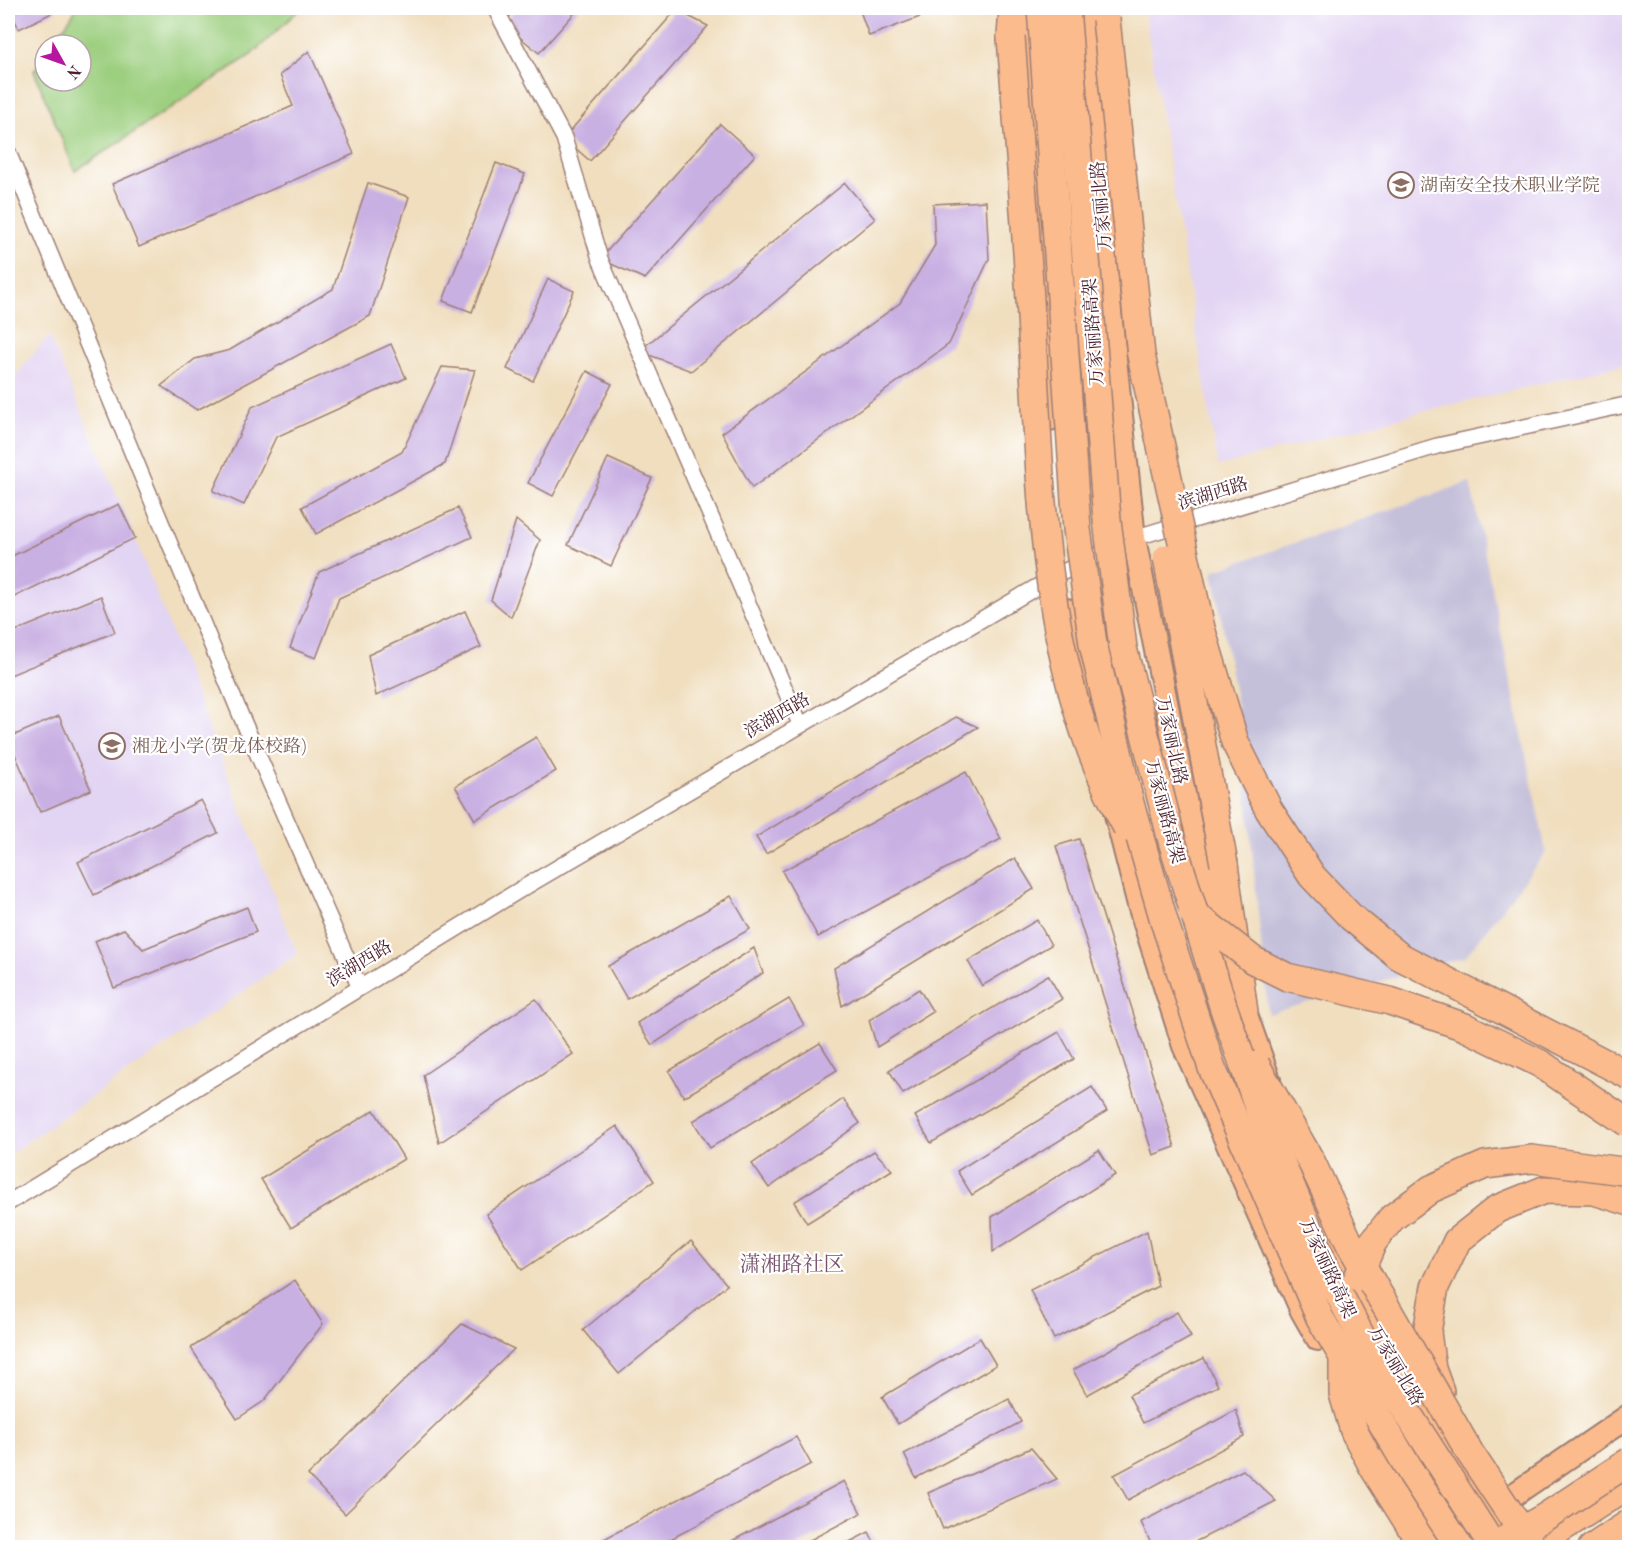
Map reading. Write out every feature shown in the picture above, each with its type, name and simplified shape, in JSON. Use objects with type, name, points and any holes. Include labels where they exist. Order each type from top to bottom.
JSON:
[{"type":"highway","points":[[1012,8],[1011,37],[1043,523],[1066,676],[1104,787],[1164,886],[1208,926],[1253,960],[1287,977],[1390,1001],[1465,1027],[1541,1064],[1629,1124]]},
{"type":"highway","name":"万家丽路高架","points":[[1041,8],[1077,529],[1093,644],[1130,803],[1165,924],[1212,1068],[1320,1318],[1412,1474],[1439,1547]]},
{"type":"highway","name":"万家丽路高架","points":[[1066,8],[1107,520],[1123,648],[1172,841],[1233,1009],[1261,1115],[1325,1266],[1373,1359],[1492,1548]]},
{"type":"highway","points":[[1103,8],[1153,479],[1224,864],[1233,1009],[1312,1162],[1350,1244],[1452,1422],[1532,1548],[1629,1484]]},
{"type":"highway","points":[[1141,355],[1201,628],[1235,742],[1269,810],[1312,876],[1351,917],[1399,956],[1629,1076]]},
{"type":"highway","points":[[1439,1547],[1373,1467],[1354,1431],[1342,1394],[1344,1332],[1357,1280],[1373,1242],[1392,1218],[1431,1189],[1485,1164],[1532,1159],[1629,1172]]},
{"type":"highway","points":[[1452,1422],[1432,1369],[1427,1332],[1435,1287],[1457,1241],[1497,1209],[1544,1190],[1594,1191],[1629,1202]]},
{"type":"highway","points":[[1492,1548],[1545,1517],[1629,1461]]},
{"type":"highway","points":[[1592,1548],[1629,1523]]},
{"type":"main road","points":[[1022,8],[1043,266],[1059,573],[1089,706],[1139,904],[1184,1046],[1302,1311],[1439,1547],[1629,1415]]},
{"type":"main road","name":"万家丽北路","points":[[1084,8],[1109,302],[1134,538],[1194,845],[1233,1009],[1361,1306],[1415,1398],[1513,1548]]},
{"type":"street","points":[[495,8],[564,138],[600,259],[800,724]]},
{"type":"street","points":[[8,152],[241,716],[359,986]]},
{"type":"street","name":"滨湖西路","points":[[8,1203],[359,986],[1059,573],[1134,538],[1437,446],[1629,404]]},
{"type":"shaded area","name":"湖南安全技术职业学院","points":[[1144,8],[1629,8],[1629,363],[1425,411],[1218,466]]},
{"type":"shaded area","name":"湘龙小学(贺龙体校路)","points":[[49,335],[135,538],[297,954],[8,1155],[8,385]]},
{"type":"shaded area","points":[[1470,482],[1546,852],[1465,957],[1268,1014],[1239,717],[1213,571]]},
{"type":"green space","points":[[77,8],[301,8],[251,55],[75,171],[43,93],[93,93],[93,33],[60,33]]},
{"type":"building","points":[[9,8],[54,8],[56,11],[19,29]]},
{"type":"building","points":[[516,8],[579,8],[539,53],[504,24]]},
{"type":"building","points":[[859,8],[944,8],[869,36]]},
{"type":"building","points":[[676,10],[708,26],[590,161],[564,138]]},
{"type":"building","points":[[309,51],[354,154],[139,247],[112,184],[293,106],[280,75]]},
{"type":"building","points":[[720,124],[755,155],[645,279],[600,259]]},
{"type":"building","points":[[496,163],[525,174],[472,312],[443,301]]},
{"type":"building","points":[[368,183],[409,197],[370,316],[197,410],[161,386],[195,359],[230,350],[333,289]]},
{"type":"building","points":[[845,183],[875,219],[691,371],[639,351]]},
{"type":"building","points":[[986,201],[989,259],[949,344],[752,488],[722,433],[900,303],[935,245],[933,204]]},
{"type":"building","points":[[548,279],[574,291],[533,381],[507,369]]},
{"type":"building","points":[[391,344],[406,378],[276,437],[244,505],[213,491],[252,407]]},
{"type":"building","points":[[442,367],[475,370],[445,464],[316,534],[302,507],[402,452]]},
{"type":"building","points":[[587,371],[612,384],[553,496],[528,483]]},
{"type":"building","points":[[608,458],[652,478],[611,566],[568,545]]},
{"type":"building","points":[[119,504],[135,538],[8,600],[8,558]]},
{"type":"building","points":[[458,508],[472,537],[339,598],[316,658],[290,648],[319,572]]},
{"type":"building","points":[[516,520],[540,540],[511,617],[491,600]]},
{"type":"building","points":[[101,596],[115,632],[8,676],[8,634]]},
{"type":"building","points":[[465,611],[481,647],[376,696],[368,655]]},
{"type":"building","points":[[59,716],[91,790],[40,812],[8,738]]},
{"type":"building","points":[[956,717],[978,727],[766,854],[756,837]]},
{"type":"building","points":[[536,737],[556,771],[475,820],[455,786]]},
{"type":"building","points":[[966,772],[1001,839],[818,937],[782,871]]},
{"type":"building","points":[[201,800],[218,833],[94,895],[78,862]]},
{"type":"building","points":[[1079,839],[1175,1147],[1153,1155],[1056,846]]},
{"type":"building","points":[[1015,858],[1034,889],[842,1006],[834,968]]},
{"type":"building","points":[[731,896],[750,929],[627,999],[608,966]]},
{"type":"building","points":[[247,907],[256,932],[114,988],[95,941],[124,929],[143,949]]},
{"type":"building","points":[[1037,920],[1051,945],[982,986],[968,961]]},
{"type":"building","points":[[754,948],[763,973],[652,1045],[637,1023]]},
{"type":"building","points":[[1048,975],[1062,999],[903,1094],[889,1070]]},
{"type":"building","points":[[919,989],[933,1012],[877,1047],[869,1020]]},
{"type":"building","points":[[536,999],[573,1054],[439,1143],[423,1075]]},
{"type":"building","points":[[789,999],[804,1025],[684,1097],[669,1071]]},
{"type":"building","points":[[1059,1032],[1074,1059],[931,1143],[915,1116]]},
{"type":"building","points":[[820,1043],[837,1070],[710,1148],[693,1121]]},
{"type":"building","points":[[1092,1087],[1107,1111],[972,1195],[957,1171]]},
{"type":"building","points":[[843,1099],[860,1123],[769,1188],[752,1164]]},
{"type":"building","points":[[374,1110],[404,1159],[291,1228],[261,1179]]},
{"type":"building","points":[[617,1126],[654,1181],[522,1270],[486,1214]]},
{"type":"building","points":[[1099,1150],[1115,1175],[993,1252],[992,1217]]},
{"type":"building","points":[[874,1151],[892,1170],[807,1223],[794,1202]]},
{"type":"building","points":[[1147,1231],[1158,1286],[1054,1339],[1030,1290]]},
{"type":"building","points":[[691,1241],[727,1285],[619,1374],[583,1330]]},
{"type":"building","points":[[295,1280],[323,1324],[264,1401],[237,1419],[191,1348]]},
{"type":"building","points":[[1177,1312],[1191,1337],[1087,1395],[1073,1370]]},
{"type":"building","points":[[462,1324],[514,1349],[345,1514],[308,1475]]},
{"type":"building","points":[[980,1338],[996,1365],[898,1424],[882,1397]]},
{"type":"building","points":[[1204,1358],[1218,1386],[1143,1423],[1129,1395]]},
{"type":"building","points":[[1009,1399],[1021,1422],[916,1478],[904,1454]]},
{"type":"building","points":[[1236,1410],[1244,1437],[1128,1500],[1114,1475]]},
{"type":"building","points":[[796,1437],[811,1464],[654,1548],[587,1548]]},
{"type":"building","points":[[1031,1448],[1057,1479],[943,1529],[928,1493]]},
{"type":"building","points":[[1243,1470],[1276,1501],[1183,1548],[1153,1548],[1141,1522]]},
{"type":"building","points":[[844,1481],[861,1513],[795,1548],[719,1548]]},
{"type":"building","points":[[869,1532],[877,1548],[838,1548]]},
{"type":"place","name":"湖南安全技术职业学院","points":[[1401,185]]},
{"type":"place","name":"湘龙小学(贺龙体校路)","points":[[112,746]]},
{"type":"district","name":"潇湘路社区","points":[[792,1264]]}]
